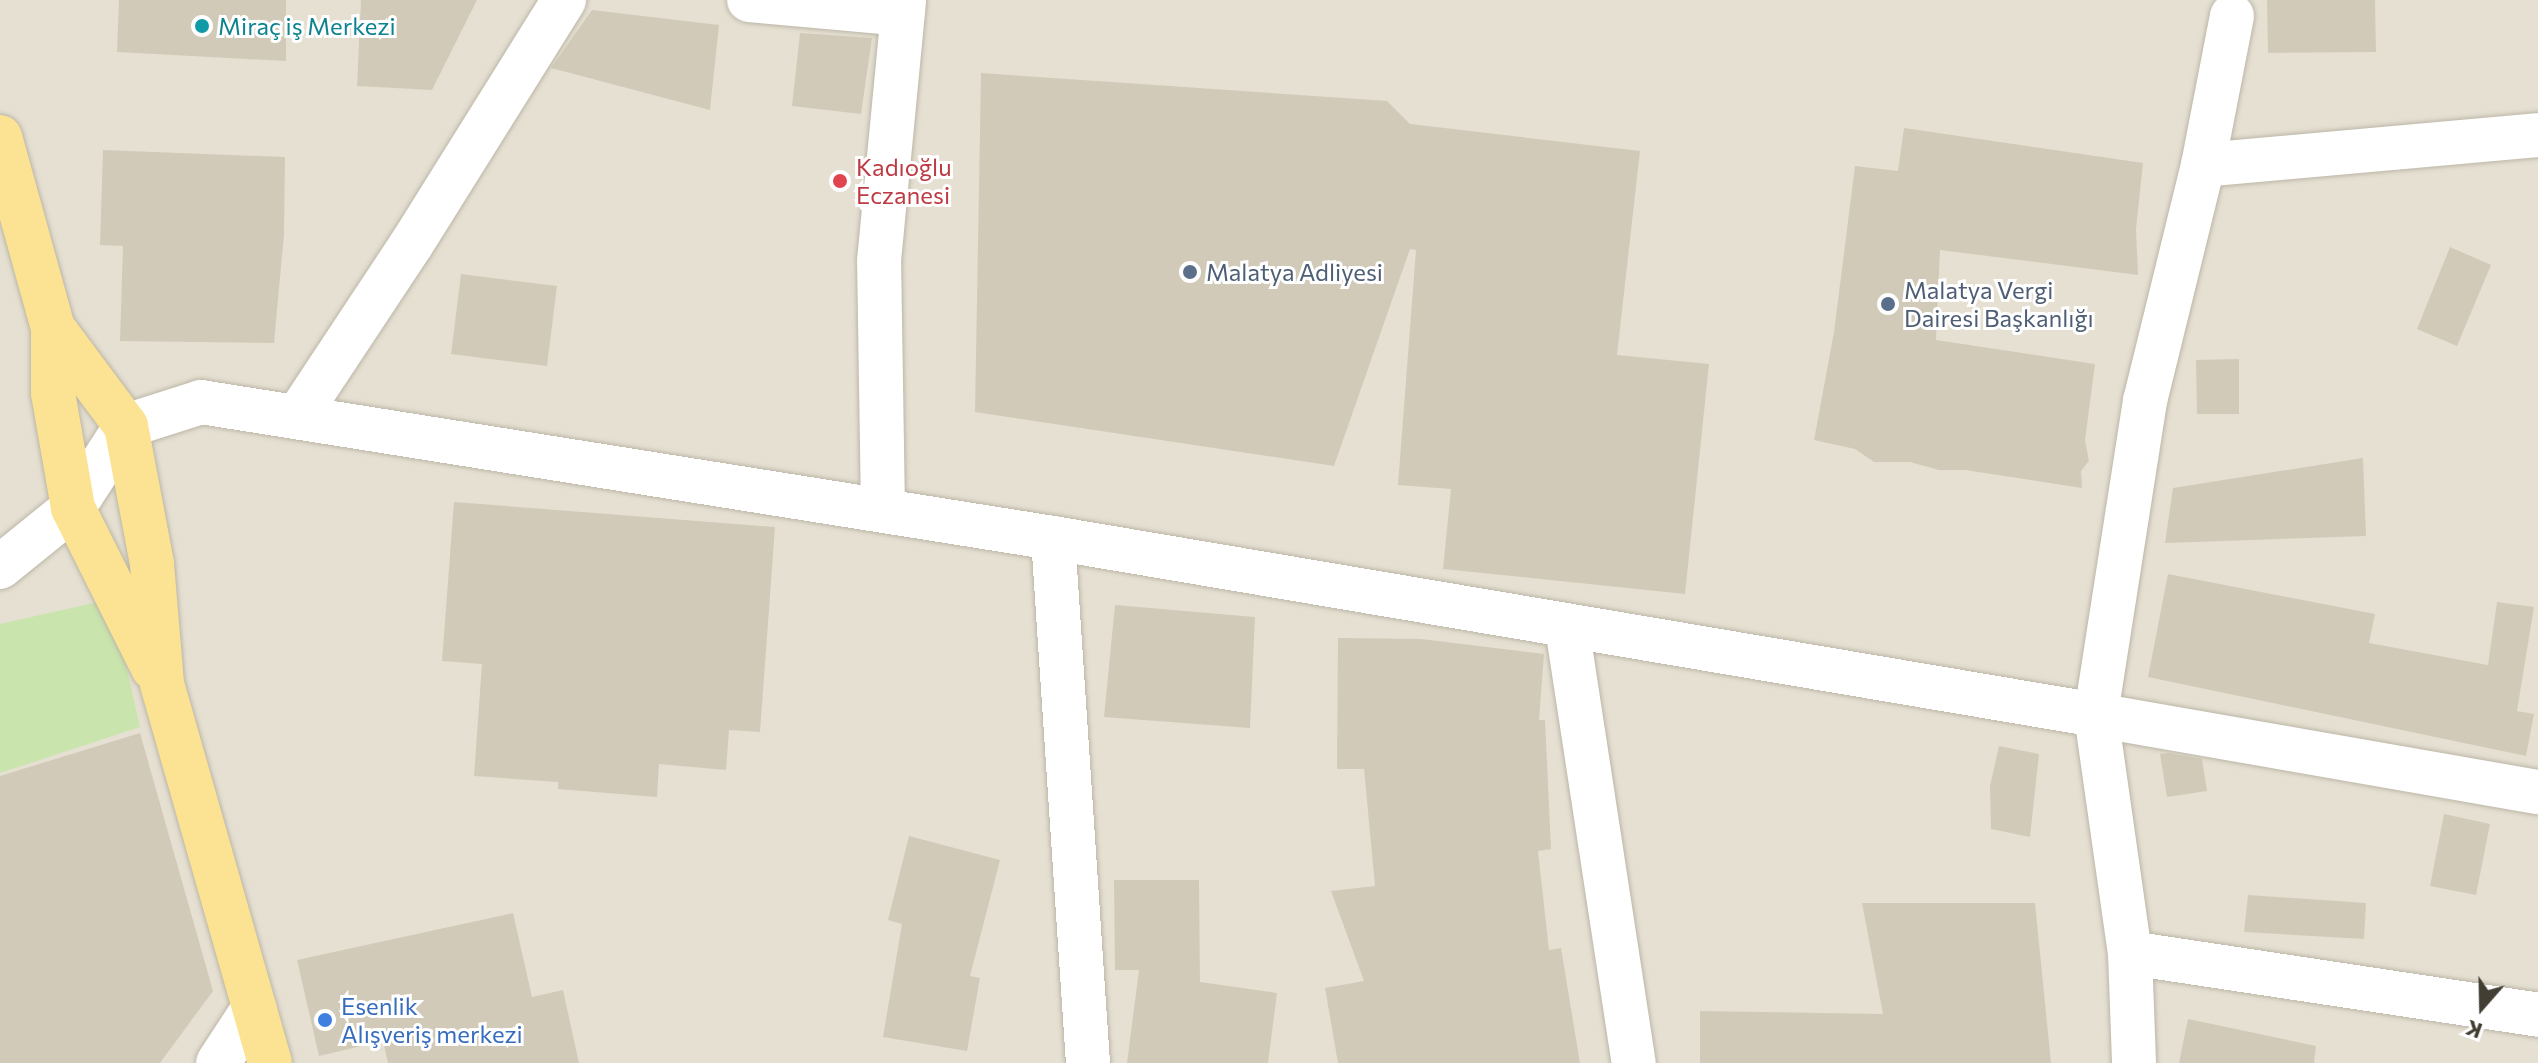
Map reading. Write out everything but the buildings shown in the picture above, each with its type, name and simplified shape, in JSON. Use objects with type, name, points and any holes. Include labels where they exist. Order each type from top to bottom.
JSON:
[{"type":"main road","points":[[0,137],[53,328],[53,393],[73,508],[162,684],[270,1063]]},
{"type":"main road","points":[[53,328],[126,426],[152,564],[162,684]]},
{"type":"street","points":[[297,417],[411,245],[564,0]]},
{"type":"street","points":[[749,0],[903,7],[879,261],[883,510]]},
{"type":"street","points":[[2134,1063],[2130,953],[2096,715],[2145,401],[2203,165],[2232,16]]},
{"type":"street","points":[[2203,165],[2538,135]]},
{"type":"street","points":[[0,567],[73,508],[126,426],[201,402],[1053,538],[2538,792]]},
{"type":"street","points":[[1053,538],[1088,1063]]},
{"type":"street","points":[[1567,627],[1634,1063]]},
{"type":"street","points":[[2130,953],[2538,1015]]},
{"type":"street","points":[[218,1063],[254,1008]]},
{"type":"shaded area","points":[[0,0],[2538,0],[2538,1063],[0,1063]]},
{"type":"green space","points":[[111,599],[140,727],[0,773],[0,624]]},
{"type":"place","name":"Miraç iş Merkezi","points":[[202,26]]},
{"type":"place","name":"Kadıoğlu Eczanesi","points":[[840,181]]},
{"type":"place","name":"Malatya Adliyesi","points":[[1190,272]]},
{"type":"place","name":"Malatya Vergi Dairesi Başkanlığı","points":[[1888,304]]},
{"type":"place","name":"Esenlik Alışveriş merkezi","points":[[325,1020]]}]
